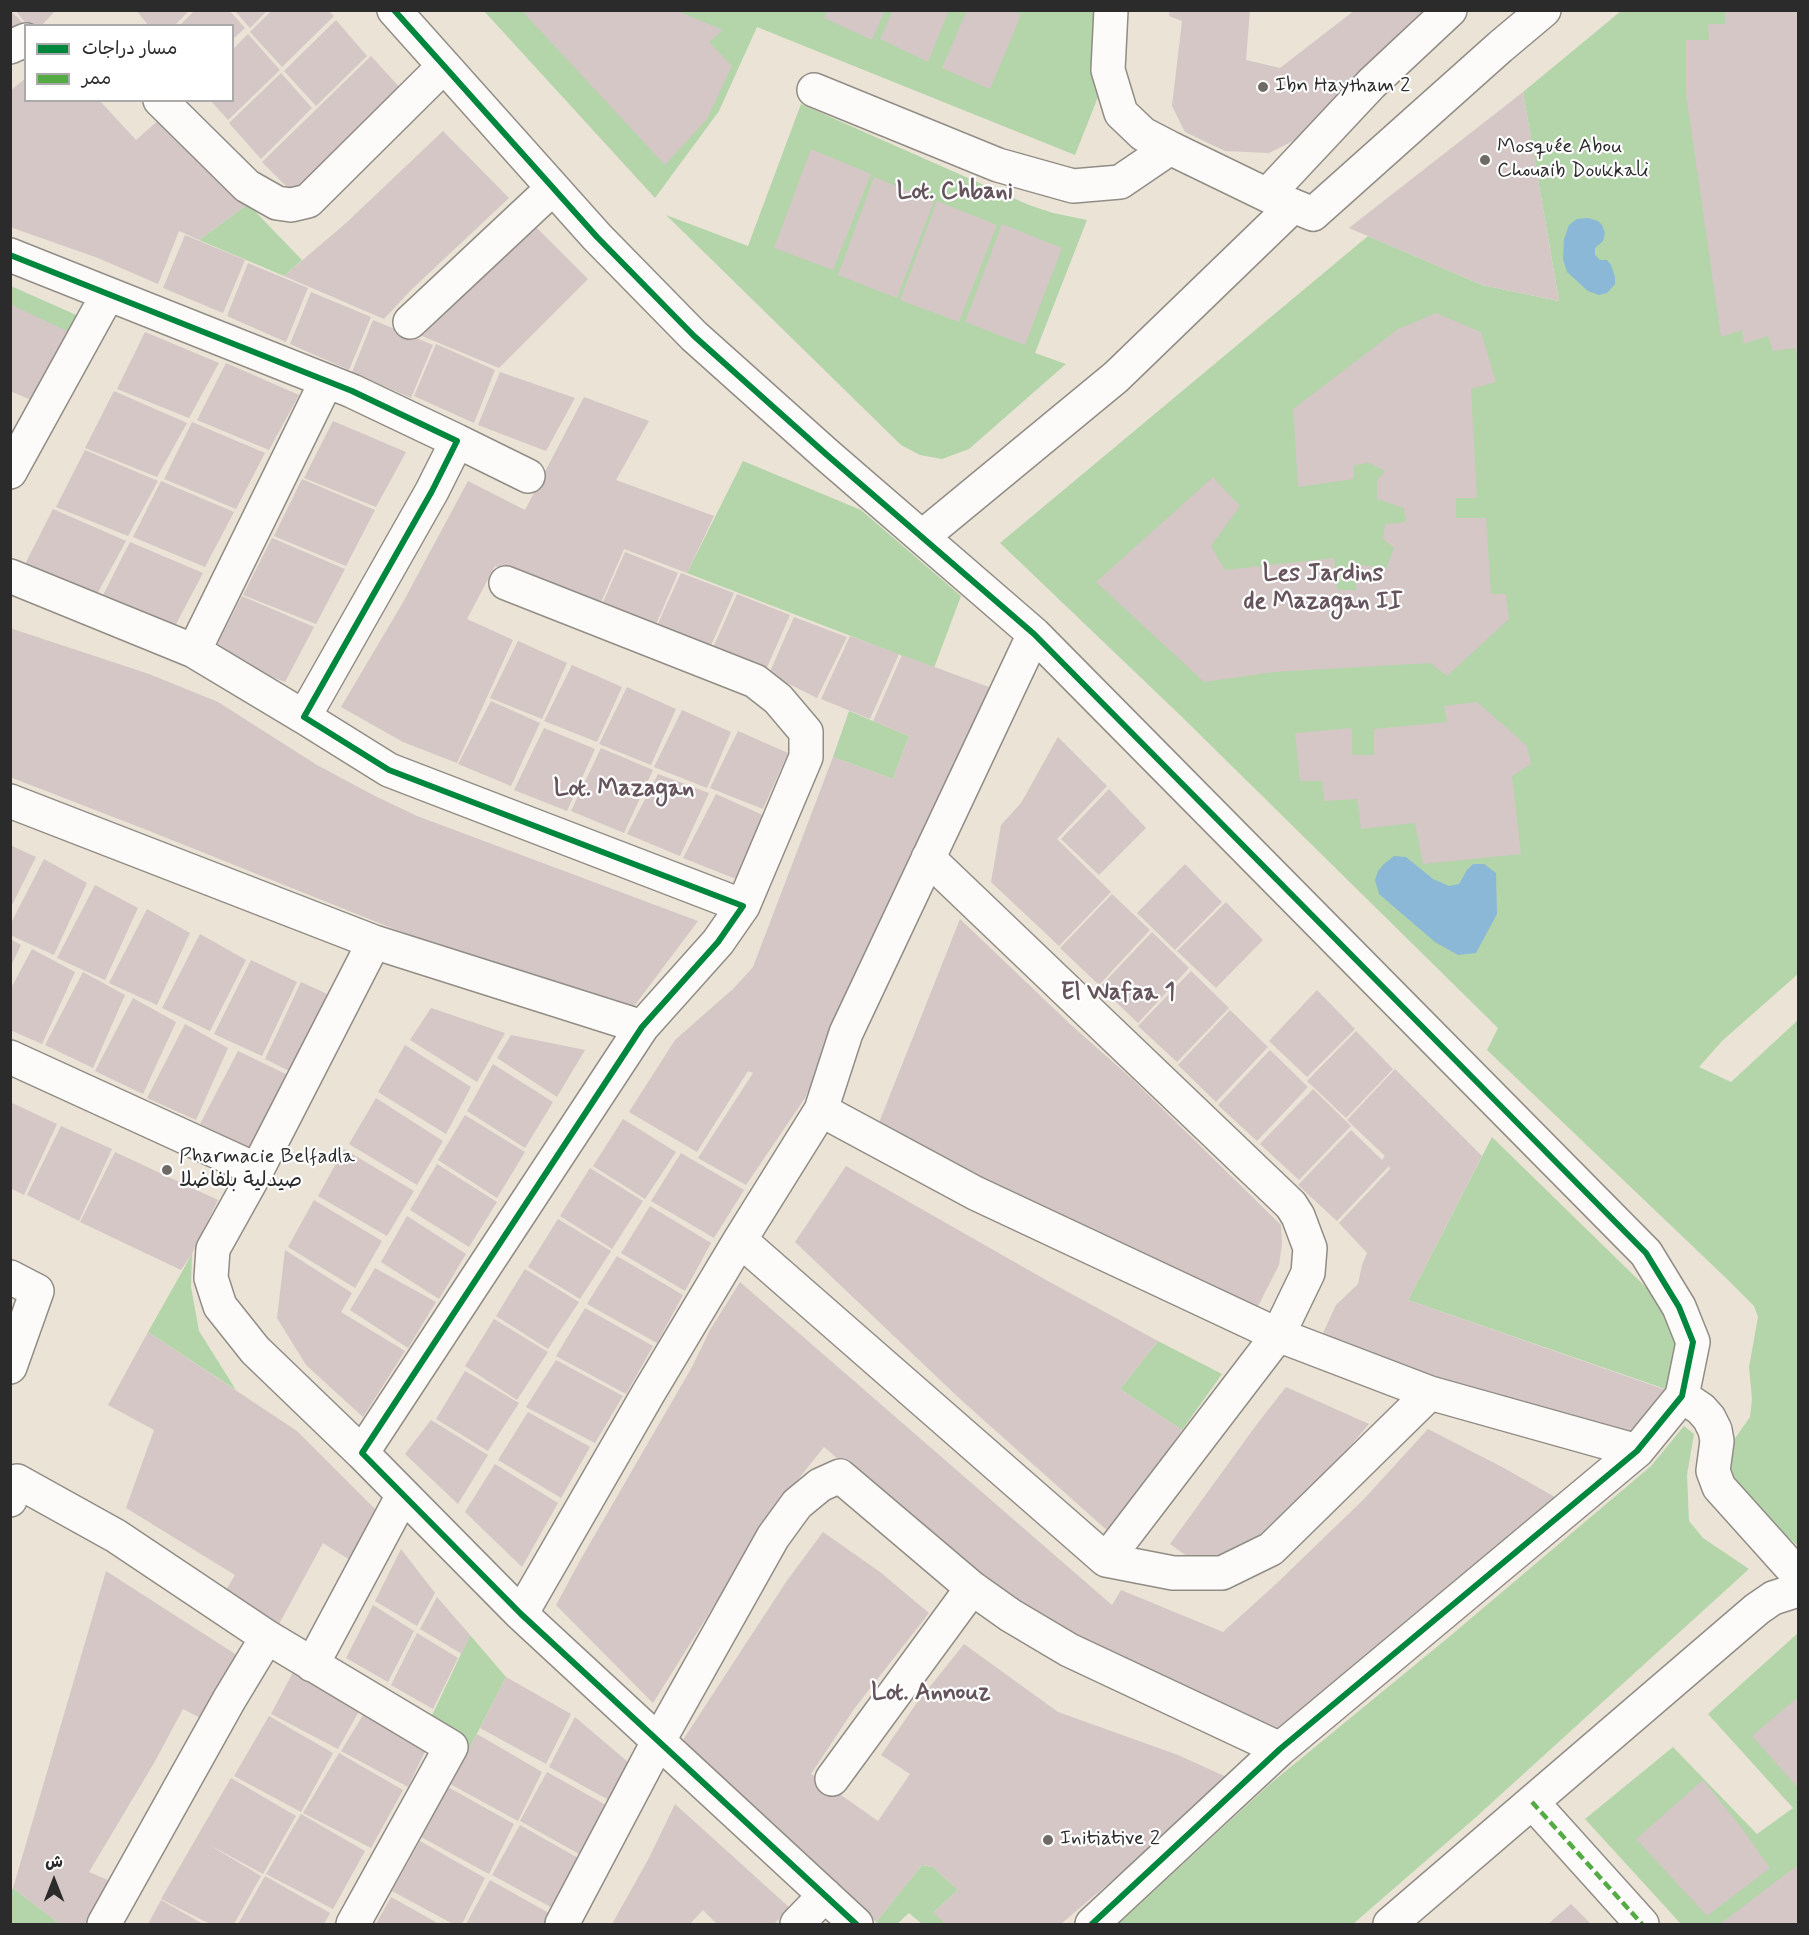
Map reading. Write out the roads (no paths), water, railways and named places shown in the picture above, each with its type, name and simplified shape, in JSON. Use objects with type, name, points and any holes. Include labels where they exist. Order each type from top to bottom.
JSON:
[{"type":"street","points":[[394,10],[597,237],[707,349],[1034,634],[1646,1253],[1680,1307],[1693,1342],[1682,1396],[1636,1451],[1280,1749],[1092,1924]]},
{"type":"street","points":[[1111,10],[1108,70],[1121,113],[1143,134],[1280,201],[1313,214],[1544,10]]},
{"type":"street","points":[[922,537],[1116,377],[1280,201],[1372,83],[1450,10]]},
{"type":"street","points":[[10,47],[24,41]]},
{"type":"street","points":[[162,102],[247,186],[277,203],[291,204],[308,201],[444,66]]},
{"type":"street","points":[[814,90],[998,165],[1073,186],[1120,182],[1170,148]]},
{"type":"street","points":[[410,322],[553,188]]},
{"type":"street","points":[[10,255],[352,391],[528,476]]},
{"type":"street","points":[[10,472],[108,294]]},
{"type":"street","points":[[194,651],[326,382]]},
{"type":"street","points":[[304,717],[432,491],[457,441]]},
{"type":"street","points":[[10,576],[194,651],[389,770],[743,906]]},
{"type":"street","points":[[362,1453],[642,1027],[718,942],[743,906],[806,758],[806,732],[778,699],[755,681],[506,583]]},
{"type":"street","points":[[521,1614],[649,1392],[821,1110],[846,1033],[1034,634]]},
{"type":"street","points":[[10,801],[374,942],[642,1027]]},
{"type":"street","points":[[928,858],[1291,1205],[1298,1216],[1310,1248],[1308,1273],[1278,1335],[1106,1560]]},
{"type":"street","points":[[374,942],[257,1170],[213,1249],[211,1278],[220,1306],[255,1350],[362,1453],[521,1614],[856,1924]]},
{"type":"street","points":[[10,1057],[257,1170]]},
{"type":"street","points":[[821,1110],[975,1193],[1278,1335],[1430,1393],[1636,1451]]},
{"type":"street","points":[[740,1240],[1106,1560],[1173,1573],[1222,1573],[1271,1549],[1430,1393]]},
{"type":"street","points":[[10,1277],[37,1292],[10,1367]]},
{"type":"street","points":[[1682,1396],[1701,1409],[1715,1430],[1717,1442],[1713,1471],[1719,1487],[1798,1575]]},
{"type":"street","points":[[562,1924],[658,1742],[773,1537],[797,1504],[820,1485],[840,1476],[972,1588],[1010,1615],[1069,1650],[1280,1749]]},
{"type":"street","points":[[13,1486],[116,1536],[267,1637],[450,1748],[353,1924]]},
{"type":"street","points":[[312,1665],[403,1495]]},
{"type":"street","points":[[832,1779],[972,1588]]},
{"type":"street","points":[[1390,1924],[1756,1609],[1773,1598],[1798,1590]]},
{"type":"street","points":[[104,1924],[229,1700],[267,1637]]},
{"type":"street","points":[[1532,1803],[1642,1924]]},
{"type":"street","points":[[797,1924],[825,1895]]},
{"type":"water","points":[[1588,218],[1602,225],[1605,233],[1603,241],[1595,248],[1595,255],[1600,260],[1607,260],[1615,277],[1615,284],[1607,293],[1599,295],[1588,291],[1567,272],[1563,259],[1564,239],[1569,225],[1577,219]]},
{"type":"water","points":[[1394,856],[1406,857],[1433,879],[1449,886],[1459,884],[1473,864],[1484,864],[1496,873],[1497,914],[1476,953],[1458,955],[1435,942],[1379,894],[1375,880],[1378,871]]},
{"type":"place","name":"Ibn Haytham 2","points":[[1263,87]]},
{"type":"place","name":"Mosquée Abou Chouaib Doukkali","points":[[1485,160]]},
{"type":"place","name":"Pharmacie Belfadla صيدلية بلفاضلا","points":[[167,1170]]},
{"type":"place","name":"Initiative 2","points":[[1048,1840]]},
{"type":"district","name":"Lot. Chbani","points":[[955,193]]},
{"type":"district","name":"Les Jardins de Mazagan II","points":[[1323,589]]},
{"type":"district","name":"Lot. Mazagan","points":[[624,790]]},
{"type":"district","name":"El Wafaa 1","points":[[1118,994]]},
{"type":"district","name":"Lot. Annouz","points":[[931,1694]]}]
